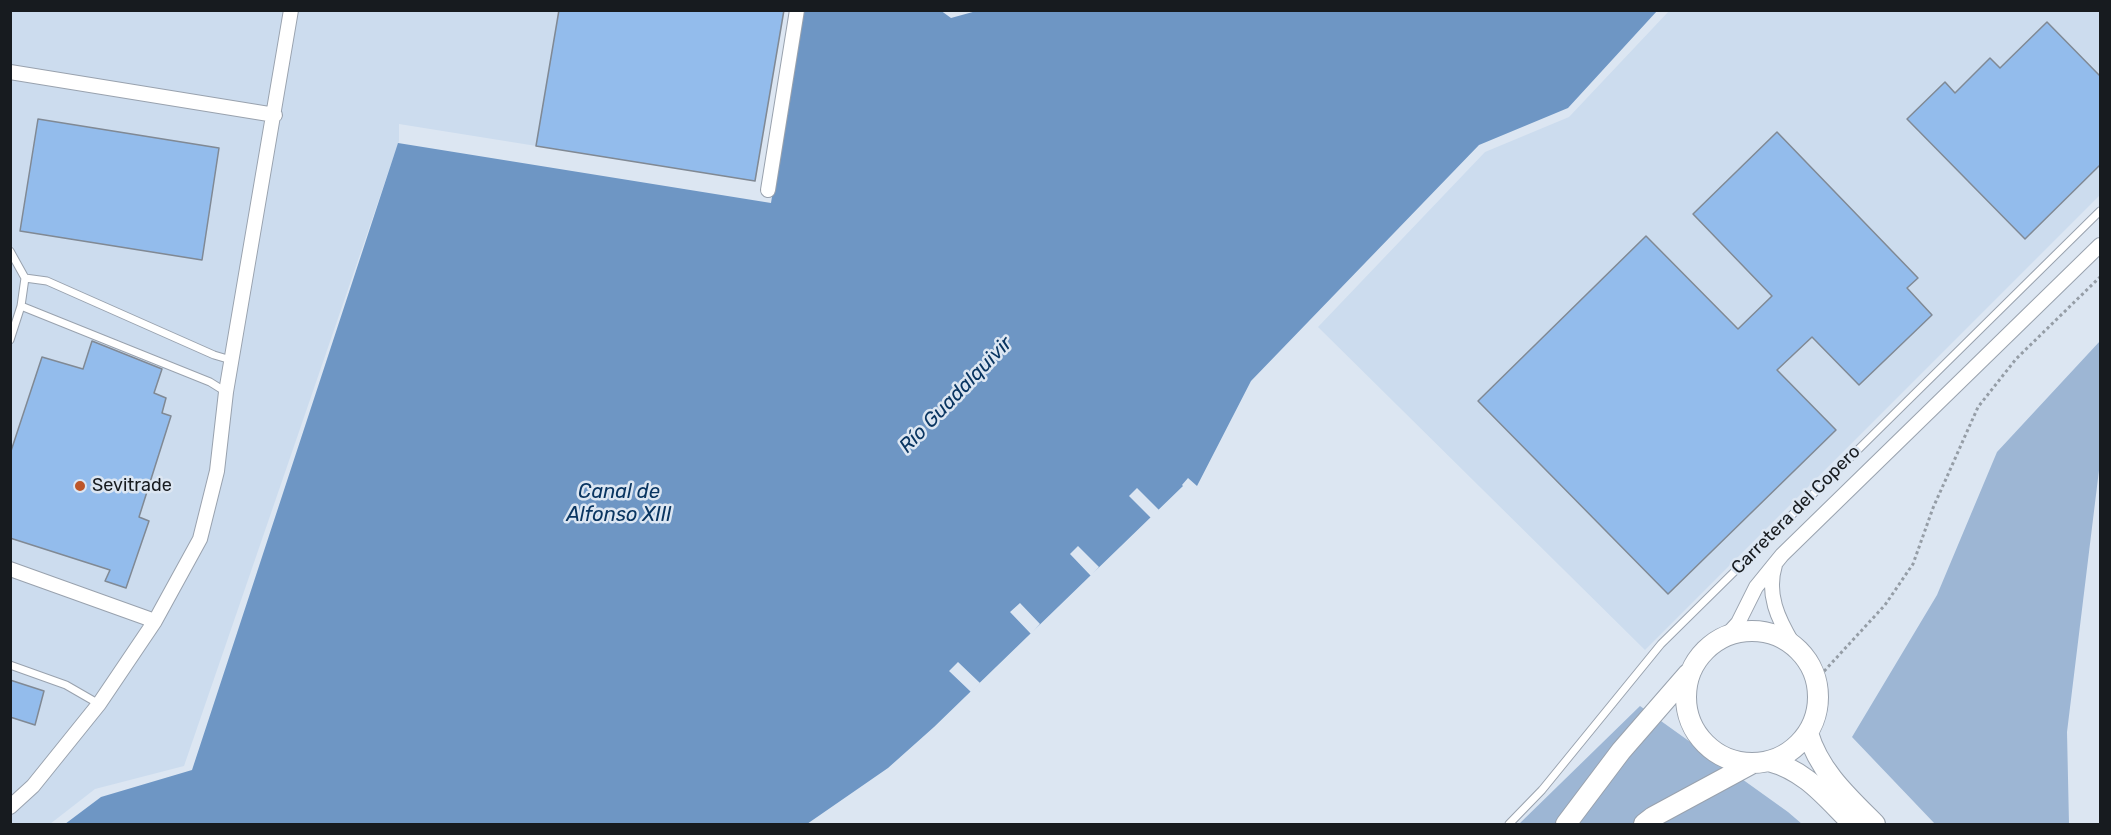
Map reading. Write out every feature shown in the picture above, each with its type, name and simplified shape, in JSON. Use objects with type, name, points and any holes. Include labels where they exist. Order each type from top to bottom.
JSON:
[{"type":"main road","points":[[1566,825],[1621,751],[1690,672],[1699,656],[1712,643],[1728,634],[1745,630],[1762,631],[1793,644],[1807,660],[1816,680],[1819,698],[1816,717],[1808,733],[1797,746],[1784,755],[1760,763],[1653,817],[1644,825]]},
{"type":"main road","points":[[1690,672],[1685,693],[1687,714],[1696,734],[1711,749],[1730,760],[1782,765],[1799,773],[1816,786],[1853,825]]},
{"type":"main road","points":[[1808,733],[1812,750],[1821,766],[1875,825]]},
{"type":"street","points":[[10,807],[33,786],[99,704],[155,621],[200,538],[217,471],[231,360],[275,115],[291,10]]},
{"type":"street","points":[[768,190],[797,10]]},
{"type":"street","points":[[10,72],[275,115]]},
{"type":"street","points":[[1728,634],[1738,623],[1756,587],[1775,564],[2100,245]]},
{"type":"street","points":[[1775,564],[1771,582],[1774,605],[1777,616],[1793,644]]},
{"type":"street","points":[[10,569],[155,621]]},
{"type":"lane","name":"Carretera del Copero","points":[[1509,825],[1542,790],[1661,644],[2100,211]]},
{"type":"lane","points":[[10,251],[25,278],[21,306],[10,340]]},
{"type":"lane","points":[[25,278],[47,281],[214,355],[231,360]]},
{"type":"lane","points":[[21,306],[210,382],[226,392]]},
{"type":"lane","points":[[10,665],[66,685],[99,704]]},
{"type":"path","points":[[1816,680],[1886,605],[1913,564],[1933,508],[1978,407],[2016,359],[2100,277]]},
{"type":"shaded area","points":[[10,11],[783,11],[755,181],[399,124],[399,141],[184,766],[95,789],[50,824],[10,824]]},
{"type":"shaded area","points":[[1669,11],[2100,11],[2100,195],[1645,650],[1318,327],[1485,152],[1569,117]]},
{"type":"shaded area","points":[[2100,341],[2100,462],[2067,732],[2069,824],[1935,824],[1852,737],[1937,595],[1997,452]]},
{"type":"shaded area","points":[[1640,706],[1788,812],[1802,824],[1519,824]]},
{"type":"water","name":"Canal de Alfonso XIII","points":[[940,10],[951,18],[980,10],[1657,11],[1568,108],[1479,145],[1251,381],[1197,486],[1188,478],[1183,486],[934,727],[888,768],[807,824],[65,824],[101,797],[192,770],[398,143],[771,203],[792,68],[795,11]]},
{"type":"pier","points":[[1137,488],[1159,510],[1151,518],[1129,496]]},
{"type":"pier","points":[[1078,546],[1099,567],[1091,576],[1070,554]]},
{"type":"pier","points":[[1020,603],[1040,624],[1031,634],[1010,612]]},
{"type":"pier","points":[[958,662],[980,683],[971,692],[949,671]]},
{"type":"building","points":[[559,10],[784,10],[755,181],[536,146]]},
{"type":"building","points":[[2047,22],[2100,76],[2100,165],[2025,239],[1907,119],[1945,82],[1955,93],[1990,58],[2000,68]]},
{"type":"building","points":[[38,119],[219,148],[202,260],[20,231]]},
{"type":"building","points":[[1777,132],[1918,278],[1907,288],[1932,315],[1859,385],[1812,337],[1777,370],[1836,430],[1668,594],[1478,401],[1646,236],[1738,329],[1772,296],[1693,214]]},
{"type":"building","name":"Sevitrade","points":[[92,341],[162,369],[154,393],[166,398],[162,413],[171,416],[139,517],[149,521],[126,588],[105,581],[110,570],[10,538],[10,454],[42,357],[83,369]]},
{"type":"building","points":[[10,680],[44,691],[35,725],[10,717]]},
{"type":"place","name":"Sevitrade","points":[[80,486]]},
{"type":"water label","name":"Río Guadalquivir","points":[[956,395]]}]
